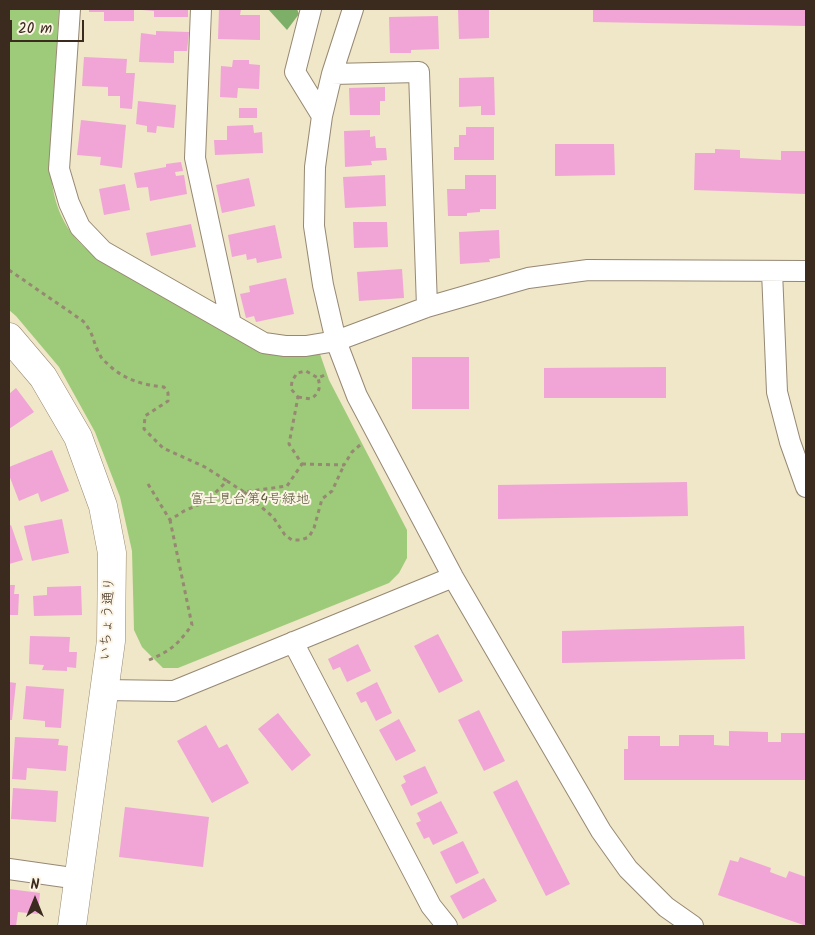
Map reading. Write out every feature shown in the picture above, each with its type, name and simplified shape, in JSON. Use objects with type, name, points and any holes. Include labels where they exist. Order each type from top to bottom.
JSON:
[{"type":"street","points":[[70,9],[59,170],[68,203],[80,227],[102,251],[264,343],[285,346],[336,341],[427,307],[528,278],[588,270],[806,271]]},
{"type":"street","points":[[201,9],[195,158],[231,324]]},
{"type":"street","points":[[311,9],[295,72],[322,116]]},
{"type":"street","points":[[353,9],[332,74],[322,116],[315,167],[314,226],[323,285],[336,341],[357,396],[453,577],[600,831],[628,869],[666,907],[693,926]]},
{"type":"street","points":[[332,74],[419,72],[427,307]]},
{"type":"street","points":[[772,271],[777,392],[790,442],[806,487]]},
{"type":"street","name":"いちょう通り","points":[[9,337],[43,377],[78,438],[103,506],[112,553],[111,637],[72,926]]},
{"type":"street","points":[[103,690],[174,691],[453,577]]},
{"type":"street","points":[[293,642],[431,906],[447,926]]},
{"type":"street","points":[[9,869],[79,879]]},
{"type":"path","points":[[9,270],[83,321],[91,330],[100,356],[116,372],[133,381],[164,388],[168,393],[168,401],[145,416],[144,429],[164,448],[217,473],[244,492],[273,517],[285,535],[292,540],[301,540],[309,537],[322,499],[332,491],[352,452],[364,441]]},
{"type":"path","points":[[306,371],[318,378],[320,385],[318,394],[311,399],[298,397],[291,389],[292,381],[297,373],[306,371]]},
{"type":"path","points":[[318,378],[330,373]]},
{"type":"path","points":[[298,397],[289,444],[302,464]]},
{"type":"path","points":[[244,492],[287,486],[302,464]]},
{"type":"path","points":[[302,464],[344,465]]},
{"type":"path","points":[[170,520],[206,501],[227,481]]},
{"type":"path","points":[[148,484],[170,520],[192,625],[177,645],[166,653],[149,660]]},
{"type":"green space","name":"富士見台第4号緑地","points":[[9,9],[59,9],[50,162],[54,196],[67,227],[96,258],[262,353],[272,355],[320,354],[329,380],[407,530],[407,558],[399,573],[389,583],[178,668],[163,668],[142,647],[134,630],[132,551],[120,497],[95,432],[59,367],[9,310]]},
{"type":"green space","points":[[268,9],[297,9],[299,14],[287,30]]},
{"type":"building","points":[[89,9],[134,9],[134,21],[104,21],[104,12],[89,12]]},
{"type":"building","points":[[142,9],[188,9],[188,17],[154,17],[154,11]]},
{"type":"building","points":[[219,9],[241,9],[240,15],[260,15],[260,40],[218,39]]},
{"type":"building","points":[[458,9],[489,9],[489,38],[459,39]]},
{"type":"building","points":[[593,9],[806,9],[806,26],[593,22]]},
{"type":"building","points":[[438,16],[439,49],[411,50],[411,53],[390,53],[389,17]]},
{"type":"building","points":[[156,31],[189,32],[187,51],[174,51],[174,63],[139,62],[141,33],[156,35]]},
{"type":"building","points":[[84,57],[127,59],[126,73],[135,73],[132,109],[120,108],[120,96],[108,96],[108,87],[82,86]]},
{"type":"building","points":[[233,60],[249,60],[249,64],[260,65],[259,89],[238,88],[237,98],[220,97],[221,66],[232,67]]},
{"type":"building","points":[[494,77],[495,115],[481,115],[481,106],[459,107],[459,78]]},
{"type":"building","points":[[385,87],[385,101],[380,101],[380,115],[350,115],[349,88]]},
{"type":"building","points":[[138,101],[176,105],[174,128],[157,126],[156,133],[147,132],[147,126],[136,124]]},
{"type":"building","points":[[239,108],[257,108],[257,118],[239,118]]},
{"type":"building","points":[[81,120],[126,125],[122,168],[100,165],[101,157],[77,155]]},
{"type":"building","points":[[253,125],[254,133],[262,132],[263,153],[215,155],[214,140],[227,140],[227,126]]},
{"type":"building","points":[[466,127],[494,127],[494,160],[454,160],[454,147],[459,147],[459,135],[466,135]]},
{"type":"building","points":[[370,130],[370,137],[375,136],[376,148],[386,148],[387,160],[371,161],[372,165],[345,167],[344,131]]},
{"type":"building","points":[[555,144],[614,144],[615,175],[555,176]]},
{"type":"building","points":[[715,149],[740,150],[740,158],[781,160],[781,151],[806,151],[806,194],[694,190],[695,153],[715,153]]},
{"type":"building","points":[[181,162],[183,171],[175,172],[176,176],[184,175],[187,194],[150,201],[148,187],[137,188],[134,173]]},
{"type":"building","points":[[385,175],[386,206],[345,208],[343,177]]},
{"type":"building","points":[[465,175],[496,175],[496,209],[480,209],[480,212],[467,213],[467,216],[448,216],[447,189],[465,189]]},
{"type":"building","points":[[249,178],[255,206],[222,213],[216,185]]},
{"type":"building","points":[[125,184],[130,210],[104,215],[99,189]]},
{"type":"building","points":[[353,222],[387,222],[388,247],[354,248]]},
{"type":"building","points":[[191,224],[196,247],[151,256],[146,233]]},
{"type":"building","points":[[275,225],[282,258],[257,263],[256,258],[247,260],[246,254],[232,257],[228,235]]},
{"type":"building","points":[[499,230],[500,258],[489,259],[490,262],[460,264],[459,232]]},
{"type":"building","points":[[402,269],[404,298],[359,301],[357,272]]},
{"type":"building","points":[[286,278],[294,314],[256,322],[254,316],[246,318],[240,294],[250,292],[249,286]]},
{"type":"building","points":[[412,357],[469,357],[469,409],[412,409]]},
{"type":"building","points":[[666,367],[666,398],[544,398],[544,368]]},
{"type":"building","points":[[16,388],[34,412],[9,429],[9,394]]},
{"type":"building","points":[[52,450],[69,491],[41,502],[38,493],[19,501],[9,475],[9,467]]},
{"type":"building","points":[[687,482],[688,516],[498,519],[498,485]]},
{"type":"building","points":[[62,519],[69,553],[32,561],[24,526]]},
{"type":"building","points":[[11,525],[23,560],[9,564],[9,526]]},
{"type":"building","points":[[9,585],[15,585],[14,594],[19,594],[18,615],[9,615]]},
{"type":"building","points":[[81,586],[82,615],[34,616],[33,596],[47,595],[47,587]]},
{"type":"building","points":[[744,626],[745,659],[562,663],[562,631]]},
{"type":"building","points":[[438,634],[463,681],[439,693],[414,646]]},
{"type":"building","points":[[30,636],[70,637],[69,652],[77,652],[76,668],[67,667],[67,671],[42,670],[44,665],[29,664]]},
{"type":"building","points":[[358,644],[371,671],[347,682],[340,667],[333,670],[328,659]]},
{"type":"building","points":[[9,682],[16,683],[12,720],[9,720]]},
{"type":"building","points":[[377,682],[392,713],[376,721],[366,701],[361,703],[356,693]]},
{"type":"building","points":[[26,686],[64,689],[61,728],[45,727],[45,721],[23,719]]},
{"type":"building","points":[[479,710],[505,761],[484,771],[458,720]]},
{"type":"building","points":[[278,713],[311,755],[292,771],[258,729]]},
{"type":"building","points":[[399,719],[416,751],[396,761],[379,730]]},
{"type":"building","points":[[206,725],[219,748],[227,744],[249,783],[212,803],[177,741]]},
{"type":"building","points":[[729,731],[768,732],[768,742],[781,742],[781,733],[806,733],[806,780],[624,780],[624,749],[628,749],[628,736],[660,736],[660,746],[679,746],[679,735],[714,735],[714,745],[729,746]]},
{"type":"building","points":[[15,737],[59,739],[58,745],[68,746],[66,771],[27,768],[26,780],[12,779]]},
{"type":"building","points":[[425,766],[438,793],[411,806],[401,785],[406,782],[403,776]]},
{"type":"building","points":[[517,780],[570,884],[546,896],[493,792]]},
{"type":"building","points":[[13,788],[58,791],[56,822],[11,819]]},
{"type":"building","points":[[441,801],[458,833],[433,845],[429,837],[424,839],[416,823],[421,821],[417,813]]},
{"type":"building","points":[[125,807],[209,817],[203,867],[119,857]]},
{"type":"building","points":[[463,841],[479,873],[456,884],[440,852]]},
{"type":"building","points":[[740,857],[771,868],[770,872],[786,878],[789,871],[806,877],[806,926],[718,895],[730,860],[738,862]]},
{"type":"building","points":[[484,878],[497,901],[463,919],[450,896]]},
{"type":"building","points":[[9,889],[40,893],[38,914],[18,912],[16,926],[9,926]]}]
